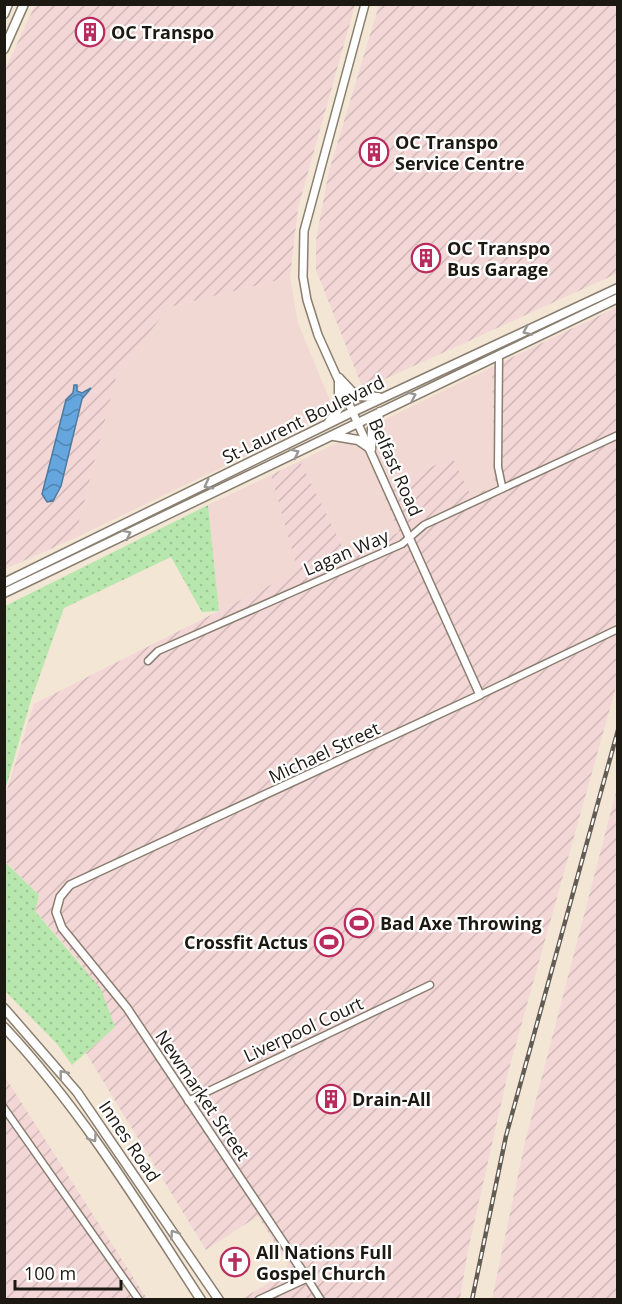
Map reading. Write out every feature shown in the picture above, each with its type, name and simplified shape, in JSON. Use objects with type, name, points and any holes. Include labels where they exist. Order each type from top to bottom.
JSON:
[{"type":"main road","points":[[4,49],[24,4]]},
{"type":"main road","name":"St-Laurent Boulevard","points":[[7,588],[15,578],[354,411],[618,288]]},
{"type":"main road","name":"St-Laurent Boulevard","points":[[7,588],[75,559],[618,298]]},
{"type":"main road","points":[[339,378],[352,393],[360,397],[387,396]]},
{"type":"main road","points":[[326,425],[339,408],[339,378]]},
{"type":"main road","points":[[330,436],[349,437],[371,449],[373,425],[381,410]]},
{"type":"main road","name":"Innes Road","points":[[4,1008],[77,1092],[219,1299]]},
{"type":"main road","name":"Innes Road","points":[[4,1027],[64,1096],[201,1299]]},
{"type":"main road","points":[[192,1286],[196,1299]]},
{"type":"street","name":"Belfast Road","points":[[365,4],[304,231],[303,277],[307,300],[318,334],[480,695]]},
{"type":"street","points":[[6,10],[18,18]]},
{"type":"street","points":[[499,355],[498,466],[502,486]]},
{"type":"street","name":"Lagan Way","points":[[148,662],[158,651],[402,544],[424,525],[502,486],[546,469],[618,435]]},
{"type":"street","name":"Michael Street","points":[[56,912],[60,897],[70,885],[618,629]]},
{"type":"street","name":"Newmarket Street","points":[[56,912],[62,928],[127,1008],[321,1299]]},
{"type":"street","name":"Liverpool Court","points":[[188,1101],[430,985]]},
{"type":"street","points":[[4,1108],[139,1299]]},
{"type":"street","points":[[272,1299],[306,1278]]},
{"type":"street","points":[[259,1299],[284,1290]]},
{"type":"shaded area","points":[[35,5],[355,5],[298,208],[290,277],[169,307],[116,377],[75,538],[5,569],[4,72]]},
{"type":"shaded area","points":[[379,5],[617,5],[618,273],[363,389],[316,270],[316,240],[329,171]]},
{"type":"shaded area","points":[[290,277],[298,323],[334,410],[283,438],[75,538],[116,377],[169,307]]},
{"type":"shaded area","points":[[617,307],[617,683],[509,1069],[468,1250],[460,1299],[241,1299],[285,1274],[288,1264],[258,1216],[206,1250],[86,1053],[115,1027],[80,962],[35,911],[39,895],[5,861],[5,796],[34,704],[298,571],[271,475],[300,461],[348,558],[399,532],[382,491],[452,457],[471,496],[495,486],[492,367]]},
{"type":"shaded area","points":[[492,367],[496,486],[471,497],[396,484],[382,491],[399,532],[348,558],[300,461]]},
{"type":"shaded area","points":[[271,475],[299,571],[219,611],[208,505]]},
{"type":"shaded area","points":[[617,788],[617,1299],[492,1299],[525,1142]]},
{"type":"shaded area","points":[[5,1077],[147,1299],[5,1299]]},
{"type":"green space","points":[[208,505],[219,611],[202,612],[171,557],[64,608],[31,700],[5,790],[5,606]]},
{"type":"green space","points":[[4,861],[39,895],[35,911],[101,989],[115,1027],[72,1065],[57,1044],[5,991]]},
{"type":"water","points":[[74,385],[77,385],[77,391],[82,393],[91,388],[82,399],[61,486],[53,501],[47,502],[42,494],[66,400],[73,393]]},
{"type":"railway","points":[[472,1300],[506,1136],[618,730]]},
{"type":"place","name":"OC Transpo","points":[[90,32]]},
{"type":"place","name":"OC Transpo Service Centre","points":[[374,152]]},
{"type":"place","name":"OC Transpo Bus Garage","points":[[426,258]]},
{"type":"place","name":"Bad Axe Throwing","points":[[359,923]]},
{"type":"place","name":"Crossfit Actus","points":[[329,942]]},
{"type":"place","name":"Drain-All","points":[[331,1099]]},
{"type":"place","name":"All Nations Full Gospel Church","points":[[235,1262]]}]
